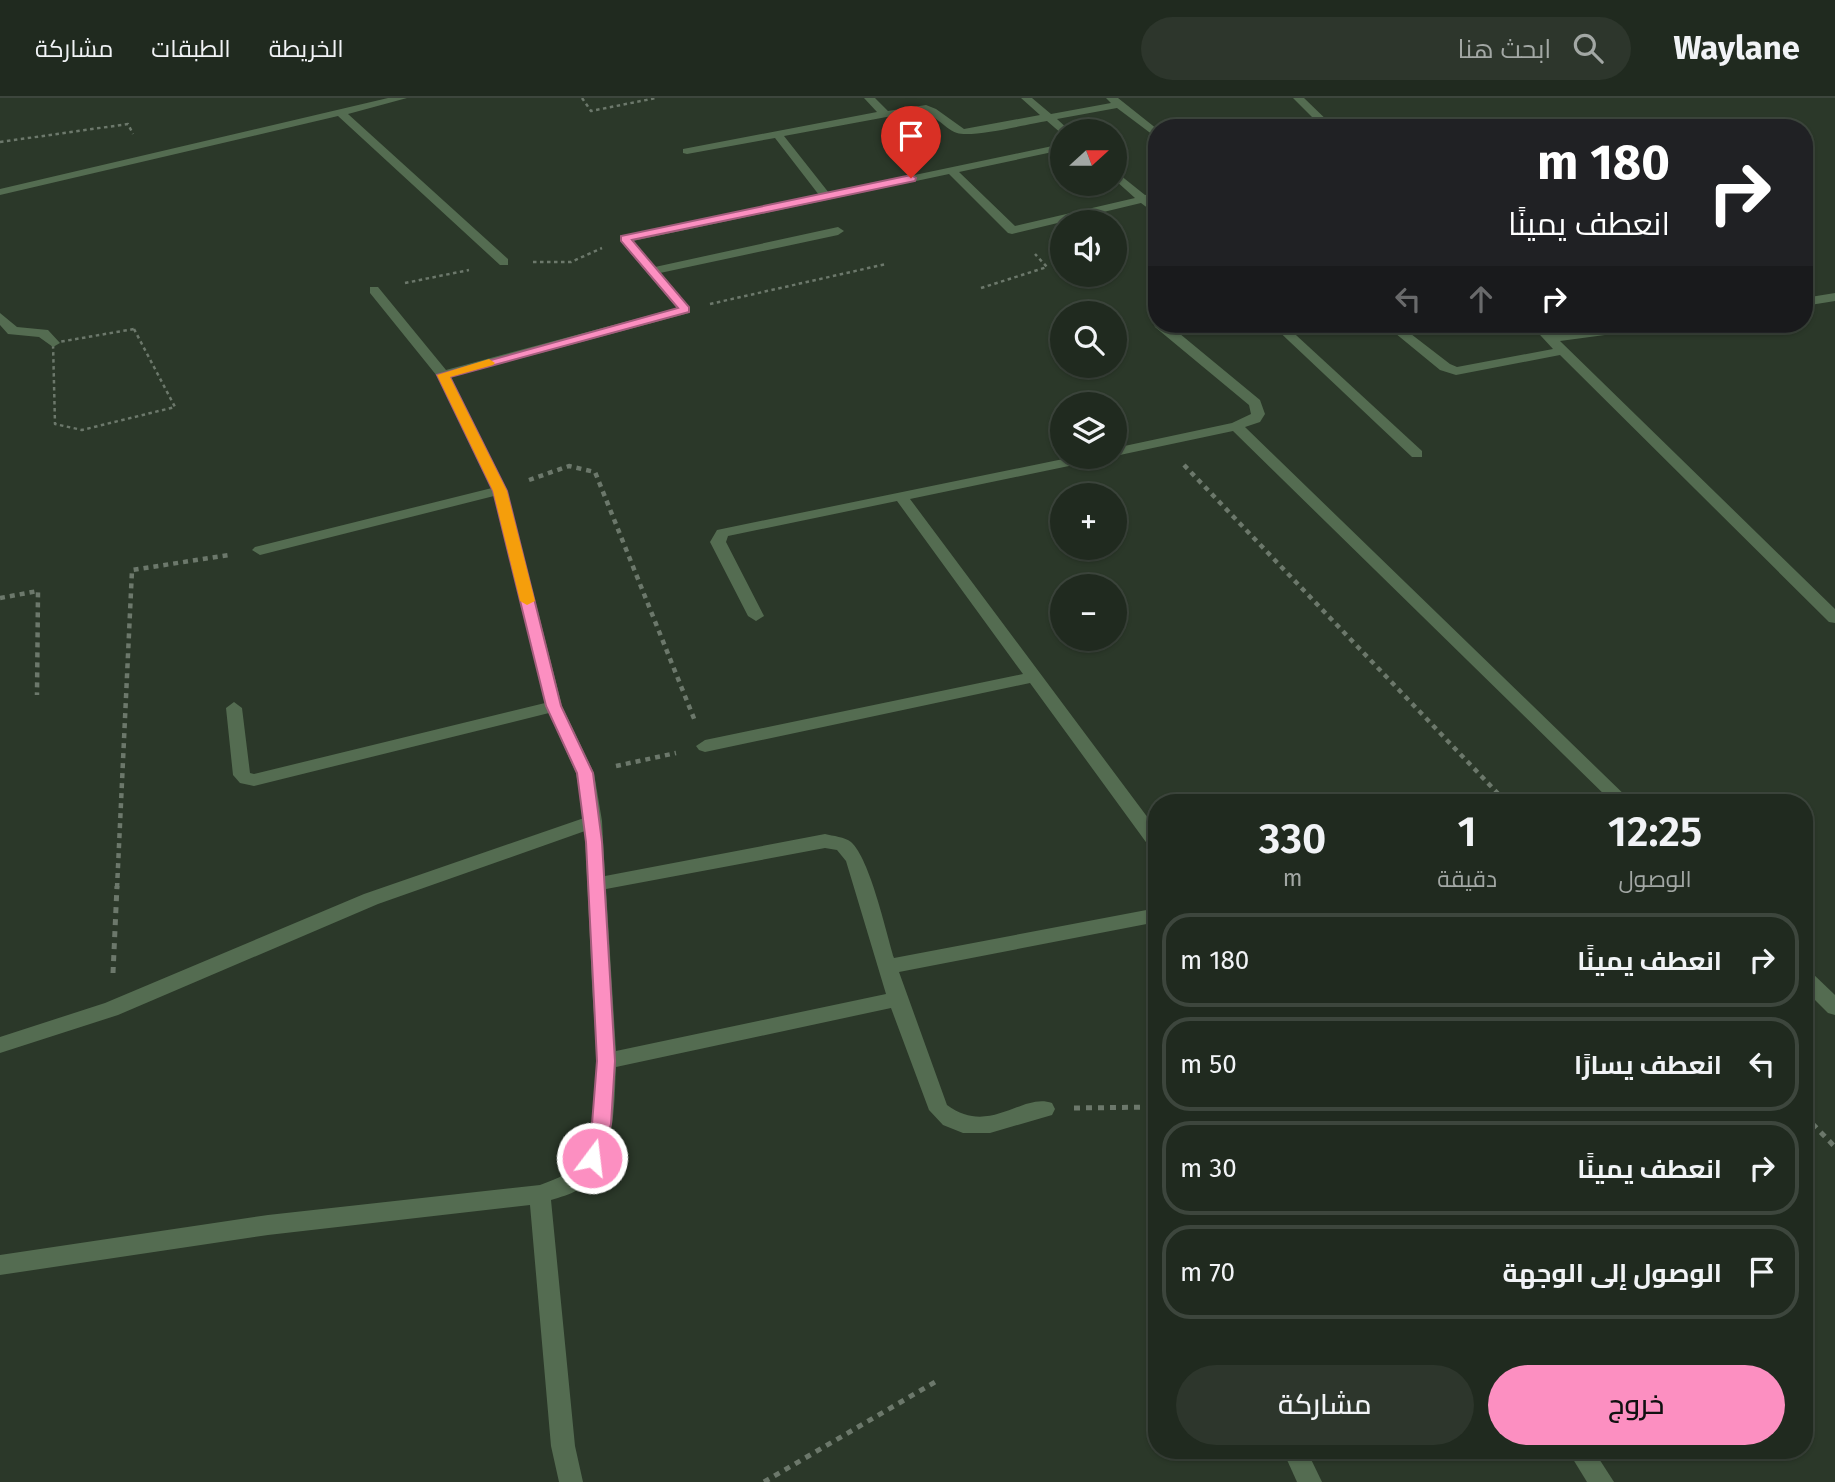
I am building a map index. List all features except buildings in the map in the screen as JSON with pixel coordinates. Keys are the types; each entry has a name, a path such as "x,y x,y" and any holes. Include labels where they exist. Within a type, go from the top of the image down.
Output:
{"street":[{"path":"0,192 402,98"},
{"path":"869,98 885,114"},
{"path":"1026,98 1051,119"},
{"path":"1298,98 1320,119"},
{"path":"687,151 924,107 934,111 956,130 964,132 1115,102 1148,128"},
{"path":"340,112 504,262"},
{"path":"777,134 826,196"},
{"path":"443,375 685,310 625,239 1050,149"},
{"path":"951,170 1012,230 1148,199"},
{"path":"1127,185 1148,204"},
{"path":"652,271 838,231"},
{"path":"0,1265 268,1224 541,1194 573,1182 592,1158 601,1124 606,1061 593,821 585,773 554,706 500,491 443,375 374,290"},
{"path":"1813,301 1835,297"},
{"path":"0,317 13,331 43,333 53,343"},
{"path":"1127,450 1236,426 1255,419 1258,409 1255,403 1172,333"},
{"path":"1287,333 1417,454"},
{"path":"1402,333 1445,367 1455,371 1561,351"},
{"path":"1546,333 1835,618"},
{"path":"1551,338 1589,333"},
{"path":"1236,426 1294,486 1615,794"},
{"path":"756,616 718,542 722,533 1050,466"},
{"path":"260,550 500,491"},
{"path":"902,498 1148,832"},
{"path":"705,746 1035,677"},
{"path":"234,708 242,775 246,779 254,780 554,706"},
{"path":"0,1045 111,1009 371,899 593,821"},
{"path":"597,884 834,841 843,845 854,859 897,999 939,1110 949,1121 978,1128 1045,1109"},
{"path":"888,967 1148,917"},
{"path":"1813,986 1835,1007"},
{"path":"606,1061 897,999"},
{"path":"541,1194 563,1446 571,1482"},
{"path":"1299,1459 1310,1482"},
{"path":"1585,1459 1601,1482"}],"path":[{"path":"582,98 591,111 656,98"},
{"path":"0,142 128,124 144,157"},
{"path":"981,288 1047,267 1012,230"},
{"path":"374,290 504,262 570,262 625,239"},
{"path":"685,310 886,264"},
{"path":"134,329 175,407 82,430 55,424 53,343 134,329"},
{"path":"1163,442 1498,794"},
{"path":"500,491 569,466 596,472 705,746 585,773"},
{"path":"111,1009 132,570 260,550"},
{"path":"0,598 38,591 37,695"},
{"path":"1045,1109 1148,1107"},
{"path":"1813,1124 1835,1147"},
{"path":"764,1482 934,1382"}],"slow traffic":[{"path":"489,363 443,375 500,491 527,601"}],"route":[{"path":"592,1158 601,1124 606,1061 593,821 585,773 554,706 500,491 443,375 685,310 625,239 911,178"}]}
